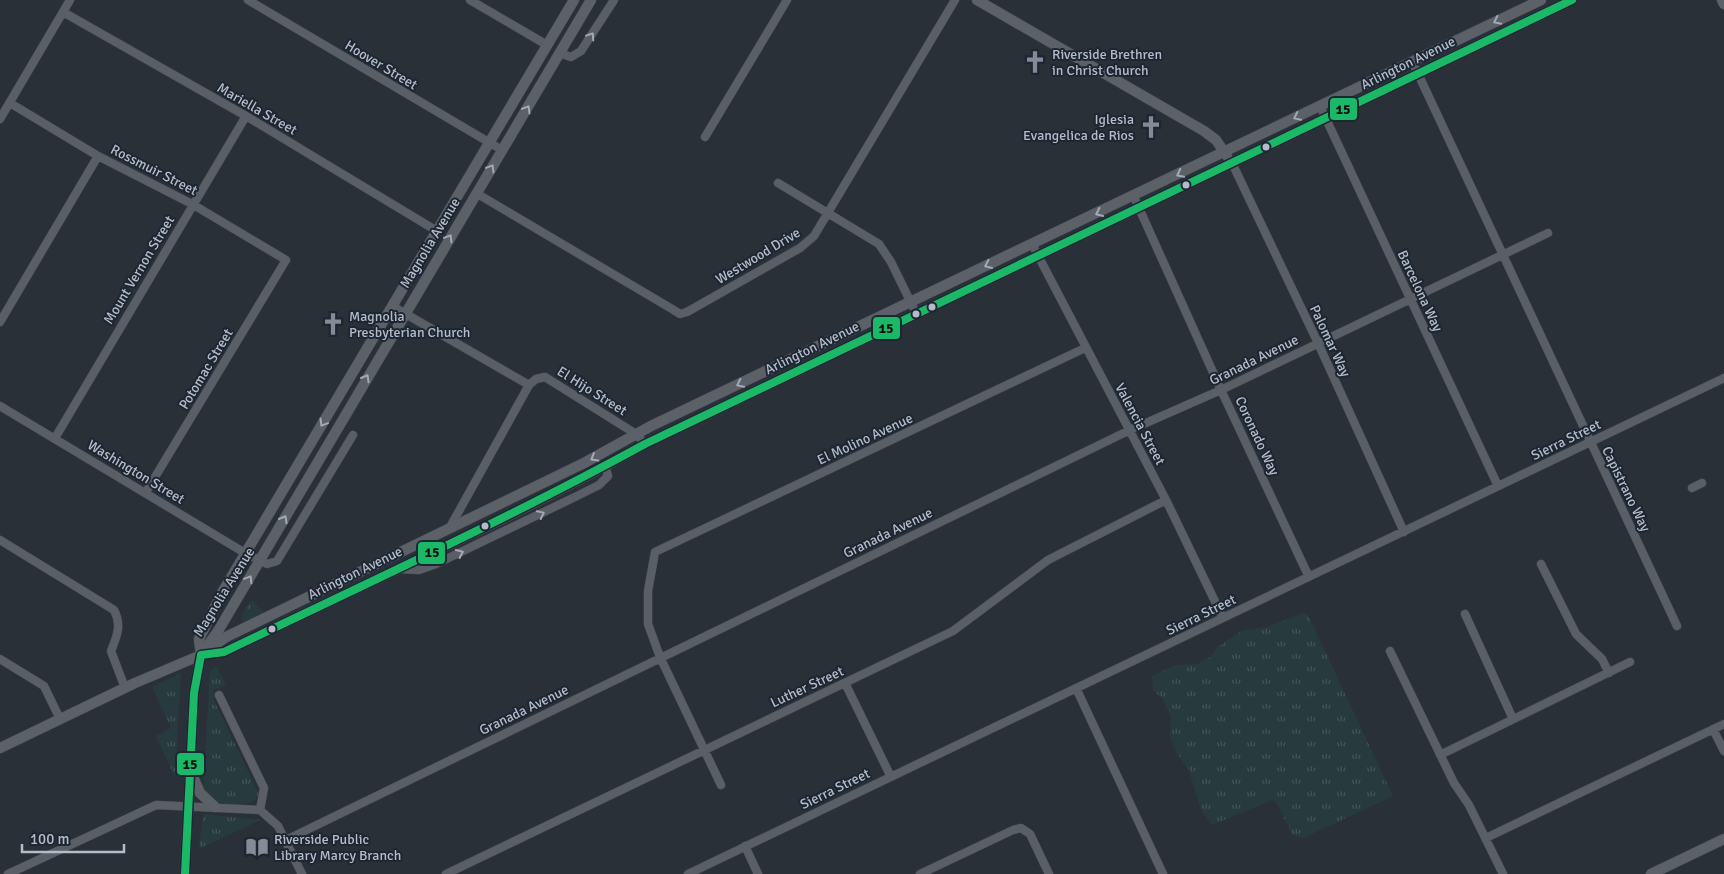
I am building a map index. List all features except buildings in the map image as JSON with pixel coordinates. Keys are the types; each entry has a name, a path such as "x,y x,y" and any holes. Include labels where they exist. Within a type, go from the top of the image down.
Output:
{"main road":[{"name":"Magnolia Avenue","path":"185,874 194,692 201,655 199,639 245,553 574,0"},
{"name":"Magnolia Avenue","path":"201,655 260,561 405,312 591,0"},
{"path":"977,0 1204,131 1216,140 1232,163"},
{"name":"Arlington Avenue","path":"0,748 125,688 201,655 244,628 584,463 636,434 1134,197 1541,0"},
{"name":"Arlington Avenue","path":"201,655 224,652 485,526 645,444 1572,0"},
{"path":"1722,0 1724,4"},
{"path":"230,611 235,624 244,628"},
{"path":"190,768 200,793 215,807"},
{"path":"1652,874 1724,840"}],"street":[{"path":"0,119 70,0"},
{"name":"Hoover Street","path":"248,0 502,150"},
{"path":"470,0 547,45"},
{"path":"559,53 570,57 581,51 614,0"},
{"path":"706,137 787,0"},
{"name":"Westwood Drive","path":"476,193 680,314 800,248 814,236 829,214 955,0"},
{"name":"Mariella Street","path":"63,12 246,116 437,230"},
{"name":"Capistrano Way","path":"1412,62 1677,626"},
{"name":"Rossmuir Street","path":"10,103 98,156 192,204 286,260"},
{"name":"Barcelona Way","path":"1320,106 1498,486"},
{"name":"Mount Vernon Street","path":"55,438 192,204 246,116"},
{"path":"0,322 98,156"},
{"name":"Palomar Way","path":"1232,163 1318,343 1404,532"},
{"path":"778,183 879,244 916,313"},
{"name":"Coronado Way","path":"1134,197 1221,390 1309,577"},
{"path":"1503,254 1548,233"},
{"name":"Valencia Street","path":"1032,244 1166,500 1223,618"},
{"name":"Granada Avenue","path":"286,840 1130,430 1221,390 1503,254"},
{"name":"Potomac Street","path":"146,492 286,260"},
{"path":"392,306 529,385 448,530"},
{"name":"El Molino Avenue","path":"660,658 648,624 648,591 656,552 1085,348"},
{"name":"El Hijo Street","path":"529,385 536,379 545,378 636,434 645,444"},
{"name":"Sierra Street","path":"688,874 1724,378"},
{"name":"Washington Street","path":"0,406 260,561"},
{"path":"260,561 267,564 277,561 353,435"},
{"path":"397,569 419,570 491,538 599,485 608,476 605,466"},
{"path":"1692,488 1702,483"},
{"name":"Luther Street","path":"446,874 953,632 1048,560 1166,500"},
{"path":"485,526 491,538"},
{"path":"0,540 114,610 119,619 119,627 111,651 125,688"},
{"path":"1541,564 1576,634 1602,659 1609,673"},
{"path":"1464,614 1513,719"},
{"path":"1390,651 1454,783 1469,805 1503,874"},
{"path":"660,658 721,785"},
{"path":"0,659 44,686 60,719"},
{"path":"1440,755 1630,662"},
{"path":"845,683 891,777"},
{"path":"1076,688 1163,874"},
{"path":"219,695 264,788 260,810"},
{"path":"1486,838 1724,724"},
{"path":"1713,729 1724,751"},
{"path":"8,874 156,805 260,810 278,826 302,874"},
{"path":"920,874 1013,830 1025,829 1033,840 1049,874"},
{"path":"745,846 758,874"}],"green space":[{"path":"250,601 253,601 265,613 246,622 242,621 241,617"},
{"path":"1304,613 1309,617 1393,796 1303,838 1292,835 1277,803 1272,800 1212,825 1201,810 1189,770 1176,752 1170,736 1171,718 1163,699 1153,690 1152,676 1175,665 1197,664 1209,658 1218,647 1243,630 1267,627"},
{"path":"216,666 226,685 214,690 214,701 259,794 247,803 235,805 218,802 203,790 210,672"},
{"path":"181,673 175,777 156,736 171,728 152,687"},
{"path":"203,814 260,820 199,849"}],"transit line":[{"name":"15","path":"201,655 224,652 489,525 645,444 1572,0"},
{"name":"15","path":"185,874 194,693 201,655"}],"place":[{"name":"Riverside Brethren in Christ Church","path":"1035,62"},
{"name":"Iglesia Evangelica de Rios","path":"1151,127"},
{"name":"Magnolia Presbyterian Church","path":"333,324"},
{"name":"Riverside Public Library Marcy Branch","path":"257,847"}]}
